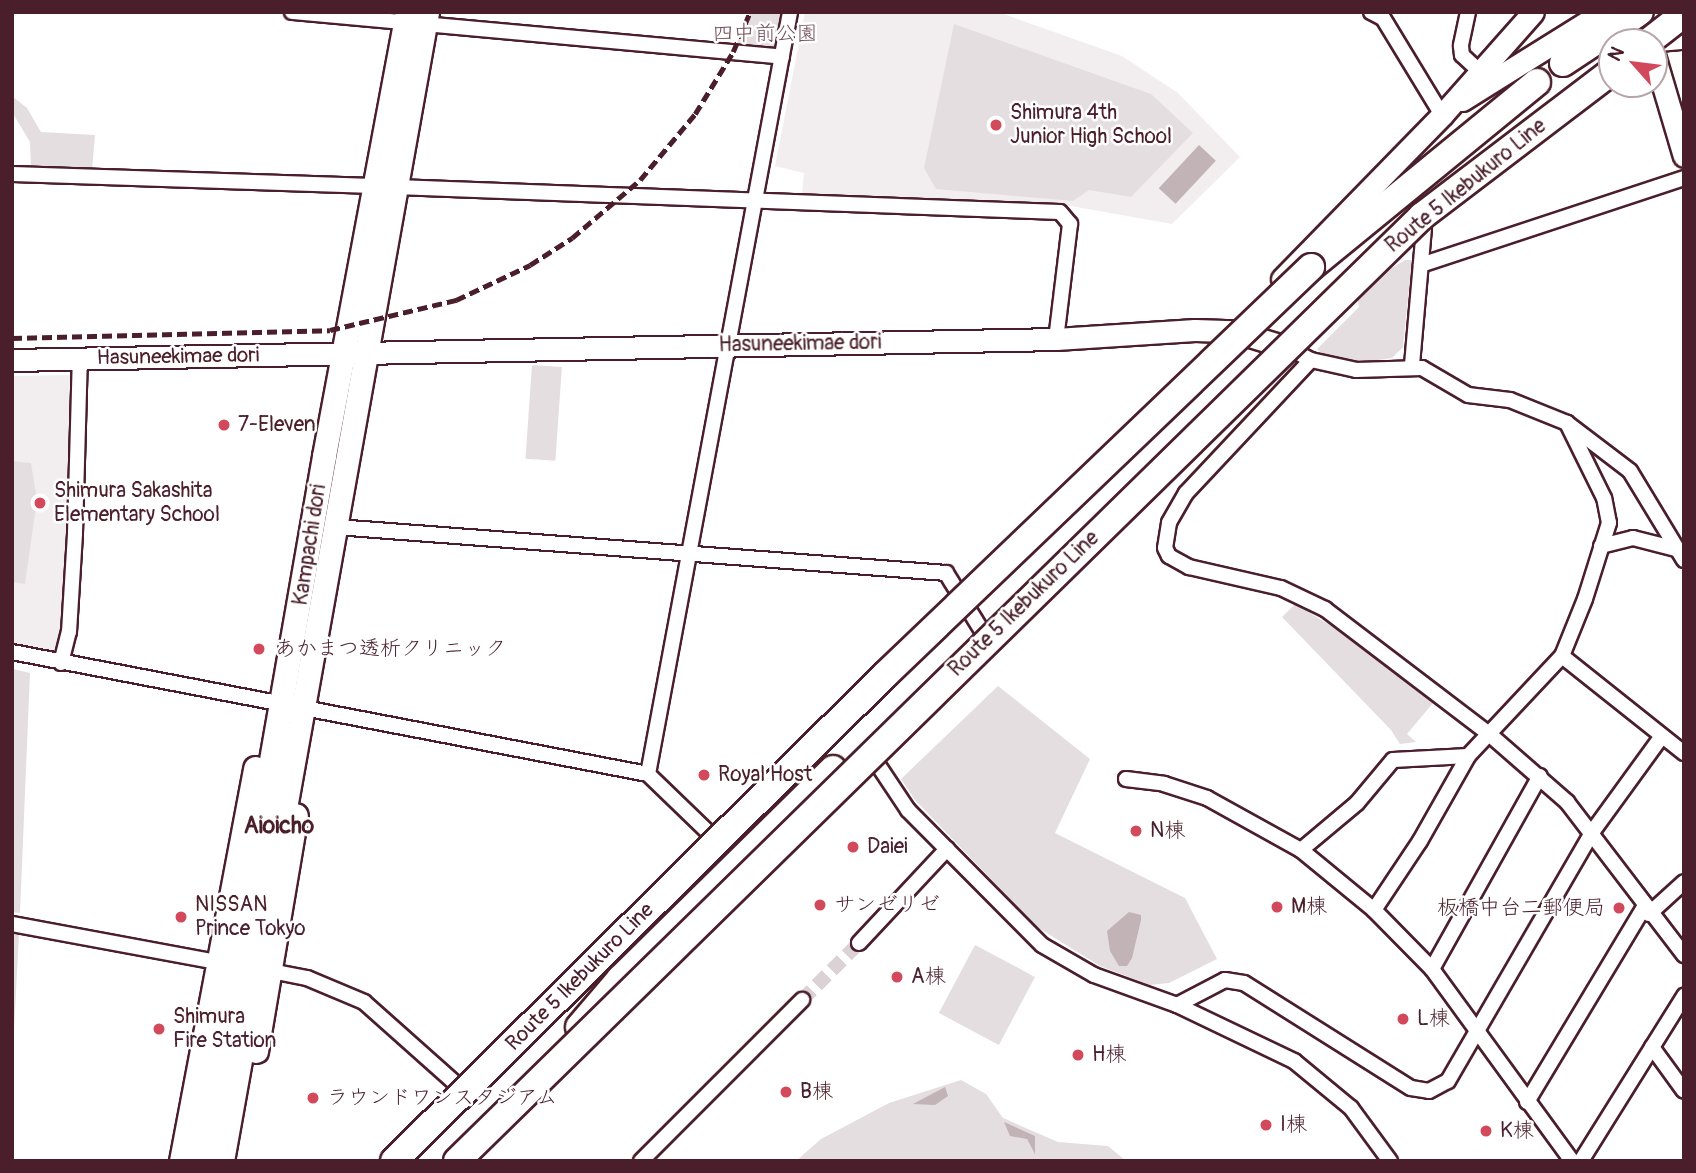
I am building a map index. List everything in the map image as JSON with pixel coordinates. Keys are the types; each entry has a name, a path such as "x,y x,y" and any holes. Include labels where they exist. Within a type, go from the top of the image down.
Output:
{"highway":[{"path":"1563,63 1640,12"},
{"path":"1668,30 1684,13"},
{"name":"Route 5 Ikebukuro Line","path":"394,1161 885,675 1293,282 1537,82"},
{"name":"Route 5 Ikebukuro Line","path":"456,1161 1422,216 1598,82"},
{"path":"508,1033 591,985 701,892 1292,324 1393,244"},
{"path":"537,1079 621,979 701,892 1200,386 1293,282"}],"main road":[{"name":"Kampachi dori","path":"222,1161 274,859 343,353 385,187 416,18"},
{"name":"Kampachi dori","path":"201,1161 260,821 295,711 336,527 368,354 385,187"},
{"path":"181,1161 256,766 269,723 295,711 299,795 271,971 236,1161"}],"street":[{"path":"292,12 416,18 782,57"},
{"path":"648,774 790,12"},
{"path":"1371,12 1383,18 1445,111"},
{"path":"1468,12 1461,46 1462,55 1478,70"},
{"path":"379,1161 960,589 1233,331 1445,111 1478,70 1532,12"},
{"path":"1445,111 1602,12"},
{"path":"1668,35 1684,24"},
{"path":"456,1161 537,1079 989,642 1119,509 1289,348 1424,229 1598,92"},
{"path":"1668,98 1684,156"},
{"path":"12,174 1065,215 1070,224 1056,339"},
{"path":"1420,265 1684,178"},
{"path":"1412,365 1424,229"},
{"name":"Hasuneekimae dori","path":"12,360 1056,339 1233,331 1289,348"},
{"path":"1289,348 1311,360 1356,370 1412,365 1468,395 1510,400 1567,423 1630,471 1680,555"},
{"path":"61,663 69,632 75,545 80,359"},
{"path":"1311,360 1186,493 1169,523 1165,548 1169,556 1189,567 1281,588 1325,609 1488,733 1540,776 1593,831 1647,910 1684,955"},
{"path":"1374,909 1420,841 1468,756 1562,656 1609,523 1604,498 1567,423"},
{"path":"336,527 946,573 960,589 989,642"},
{"path":"1601,545 1633,538 1680,555"},
{"path":"12,652 295,711 648,774 709,834"},
{"path":"1562,656 1684,752"},
{"path":"1177,1006 1225,980 1244,982 1390,1077 1429,1091 1448,1081 1593,831 1662,736"},
{"path":"872,756 908,810 1042,945 1094,975 1177,1006 1254,1040 1315,1076 1368,1126 1390,1161"},
{"path":"1301,850 1357,803 1394,760 1468,756"},
{"path":"1432,969 1540,776"},
{"path":"1126,779 1164,784 1207,798 1301,850 1374,909 1432,969 1572,1161"},
{"path":"859,943 947,849"},
{"path":"1527,1102 1647,910 1684,882"},
{"path":"12,924 218,962"},
{"path":"271,971 307,978 364,1002 456,1084"},
{"path":"1581,1161 1684,996"},
{"path":"641,1161 802,1000"},
{"path":"1652,1047 1684,1091"}],"shaded area":[{"name":"Shimura 4th Junior High School","path":"805,12 998,12 1122,56 1178,93 1240,157 1172,224 1065,205 802,194 804,173 775,166"},
{"path":"1199,145 1216,161 1176,204 1159,188"},
{"name":"Shimura Sakashita Elementary School","path":"71,375 75,380 62,627 56,647 49,652 12,645 12,376"},
{"path":"1129,912 1141,915 1141,920 1132,958 1127,966 1119,966 1110,951 1107,931"},
{"path":"945,1087 948,1096 935,1105 913,1104"},
{"path":"1004,1122 1035,1136 1035,1154 1027,1139 1010,1136"}],"green space":[{"name":"四中前公園","path":"750,12 790,12 782,57 733,52"},
{"path":"954,24 1151,94 1193,133 1131,197 1089,190 1073,201 936,189 924,168"},
{"path":"12,96 27,108 41,132 95,135 92,170 31,168 30,142 12,112"},
{"path":"1405,260 1412,260 1403,347 1392,358 1357,363 1321,353 1317,349 1359,307 1357,294 1368,282"},
{"path":"532,365 562,367 555,461 525,459"},
{"path":"12,461 31,463 37,500 25,584 12,582"},
{"path":"1295,604 1338,630 1433,703 1407,734 1416,742 1400,744 1391,730 1282,617"},
{"path":"13,669 30,673 20,913 12,912"},
{"path":"998,686 1090,759 1055,833 1185,898 1217,959 1169,983 1150,985 1100,966 1037,927 915,800 901,779"},
{"path":"12,933 19,934 12,1069"},
{"path":"975,945 1035,977 999,1045 939,1013"},
{"path":"961,1080 986,1094 1003,1118 1058,1142 1108,1146 1126,1161 796,1161 821,1139 889,1103"}],"tunnel":[{"path":"802,1000 859,943"}],"railway":[{"path":"12,338 330,330 456,300 530,265 572,238 640,180 695,114 733,52 750,12"}],"place":[{"name":"Shimura 4th Junior High School","path":"996,125"},
{"name":"7-Eleven","path":"224,425"},
{"name":"Shimura Sakashita Elementary School","path":"40,503"},
{"name":"あかまつ透析クリニック","path":"259,649"},
{"name":"Royal Host","path":"704,775"},
{"name":"N棟","path":"1136,831"},
{"name":"Daiei","path":"853,847"},
{"name":"サンゼリゼ","path":"820,905"},
{"name":"M棟","path":"1277,907"},
{"name":"板橋中台二郵便局","path":"1619,908"},
{"name":"NISSAN Prince Tokyo","path":"181,917"},
{"name":"A棟","path":"897,977"},
{"name":"L棟","path":"1403,1019"},
{"name":"Shimura Fire Station","path":"159,1029"},
{"name":"H棟","path":"1078,1055"},
{"name":"B棟","path":"786,1092"},
{"name":"ラウンドワンスタジアム","path":"313,1098"},
{"name":"I棟","path":"1266,1125"},
{"name":"K棟","path":"1486,1131"}],"district":[{"name":"Aioicho","path":"279,826"}]}
